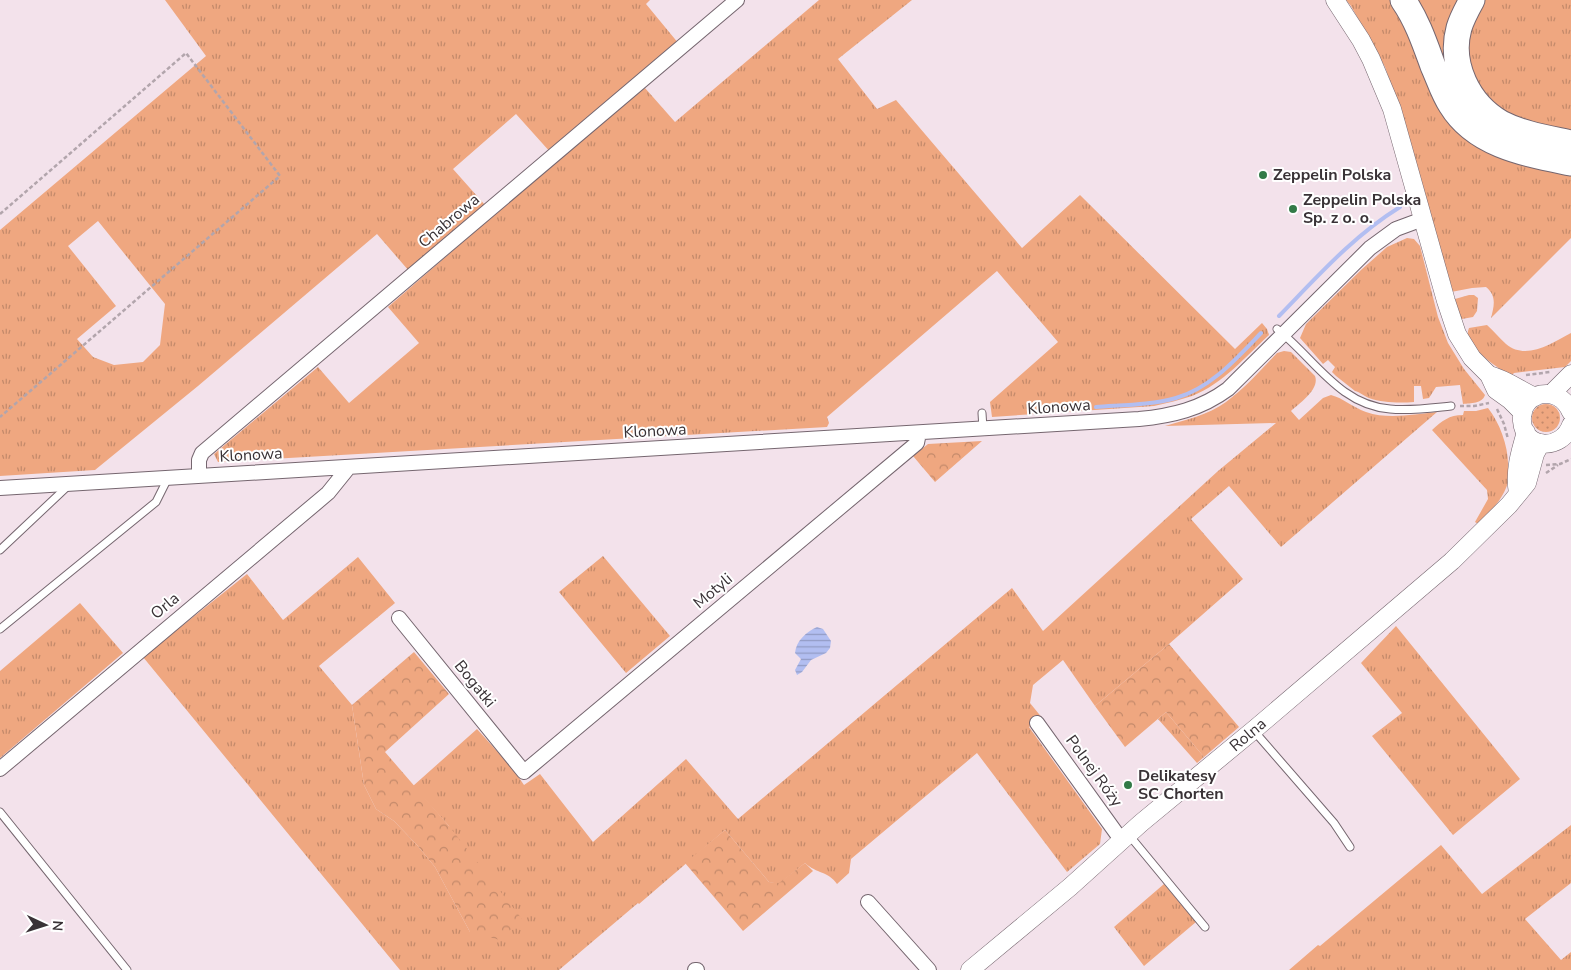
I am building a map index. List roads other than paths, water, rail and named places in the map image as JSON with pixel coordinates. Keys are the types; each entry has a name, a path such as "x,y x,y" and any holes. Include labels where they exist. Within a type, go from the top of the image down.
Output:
{"highway":[{"path":"1403,0 1419,28 1451,106 1474,130 1491,141 1524,153 1571,164"},
{"path":"1472,0 1458,30 1456,52 1462,79 1472,96 1487,112 1500,122 1524,132 1571,143"}],"street":[{"name":"Chabrowa","path":"199,476 199,460 202,454 737,0"},
{"path":"1335,0 1361,40 1380,78 1401,140 1452,323 1464,347 1489,375 1496,390 1523,413"},
{"name":"Klonowa","path":"0,488 1157,418 1183,412 1206,402 1228,389 1280,332 1380,239 1396,229 1423,219"},
{"path":"1489,375 1505,379 1519,389 1543,396 1560,397 1570,411 1566,443 1541,443 1535,441 1526,432 1523,425 1523,413 1527,404 1543,396 1563,373"},
{"path":"1518,493 1516,483 1519,456 1526,432"},
{"name":"Motyli","path":"524,772 917,443 918,433"},
{"name":"Rolna","path":"970,970 1452,561 1509,505 1528,483 1535,454 1541,443"},
{"name":"Orla","path":"0,769 328,493 349,467"},
{"name":"Bogatki","path":"399,618 524,772"},
{"name":"Polnej Róży","path":"1037,723 1125,837"},
{"path":"868,902 929,970"}],"lane":[{"path":"1280,332 1333,384 1361,402 1390,409 1451,406"},
{"path":"982,412 983,429"},
{"path":"0,629 156,502 168,478"},
{"path":"0,550 70,484"},
{"path":"1254,730 1334,823 1350,847"},
{"path":"0,812 127,970"},
{"path":"1125,837 1205,927"}],"water":[{"path":"817,627 823,629 831,641 830,648 826,653 811,660 802,672 797,675 795,670 801,659 795,653 797,645 805,634"}],"waterway":[{"path":"1279,316 1351,244 1400,207"},
{"path":"1096,407 1157,402 1189,393 1212,380 1223,371 1261,333"}],"place":[{"name":"Zeppelin Polska","path":"1263,175"},
{"name":"Zeppelin Polska Sp. z o. o.","path":"1293,209"},
{"name":"Delikatesy SC Chorten","path":"1128,785"}]}
